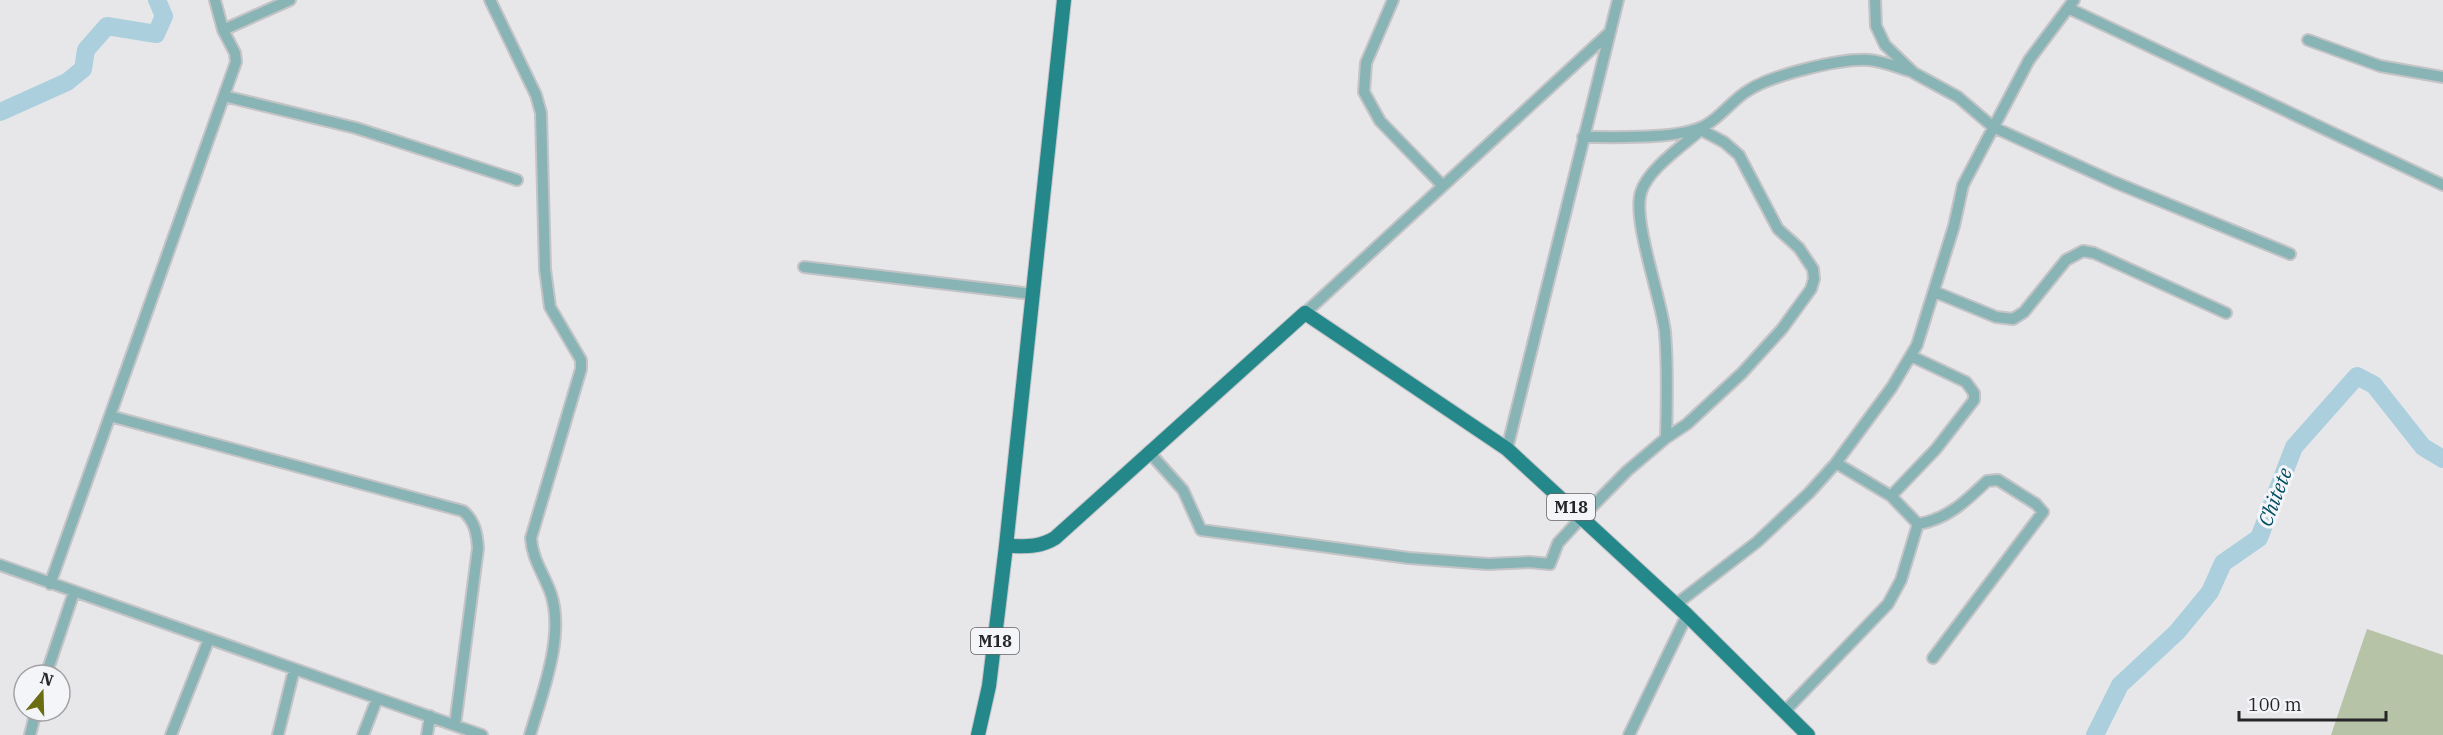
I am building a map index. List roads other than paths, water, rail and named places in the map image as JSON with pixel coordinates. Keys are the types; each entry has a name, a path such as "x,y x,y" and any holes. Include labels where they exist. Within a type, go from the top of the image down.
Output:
{"main road":[{"path":"1064,0 1006,546 1046,544 1305,313"},
{"name":"M18","path":"1305,313 1507,449 1687,615 1808,735"},
{"name":"M18","path":"978,735 989,686 1006,546"}],"street":[{"path":"50,584 236,62 235,53 223,30 215,0"},
{"path":"223,30 290,0"},
{"path":"490,0 536,95 542,113 545,269 550,307 581,360 577,387 531,538 532,553 551,594 556,620 547,678 530,735"},
{"path":"1393,0 1366,63 1364,92 1380,121 1442,185"},
{"path":"1507,449 1618,0"},
{"path":"1875,0 1876,26 1885,45 1914,73"},
{"path":"1675,605 1780,522 1836,463 1869,421 1911,356 1935,292 1963,185 2029,60 2071,4 2443,185"},
{"path":"1305,313 1610,32"},
{"path":"2308,40 2380,66 2443,77"},
{"path":"1666,438 1668,385 1665,330 1640,220 1641,192 1653,171 1749,89 1799,71 1838,61 1870,60 1914,73 1959,98 1994,127 2114,182 2290,254"},
{"path":"224,96 356,128 517,180"},
{"path":"1149,452 1183,490 1201,530 1215,534 1409,558 1488,564 1529,562 1550,564 1558,543 1627,471 1666,438 1687,424 1742,373 1782,329 1810,289 1814,279 1814,269 1799,248 1778,229 1739,155 1703,128 1642,137 1583,137"},
{"path":"1935,292 1996,317 2013,319 2024,312 2066,260 2083,251 2094,253 2226,313"},
{"path":"804,267 1032,294"},
{"path":"1891,496 1936,449 1974,400 1972,387 1965,382 1911,356"},
{"path":"110,416 463,511 468,515 474,525 478,548 455,725"},
{"path":"1836,463 1891,496 1918,524"},
{"path":"1918,524 1943,517 1987,481 1993,479 2036,504 2043,512 1933,658"},
{"path":"1784,712 1888,604 1901,580 1918,524"},
{"path":"0,565 482,735"},
{"path":"50,663 74,592"},
{"path":"1629,735 1687,615"},
{"path":"171,735 209,639"},
{"path":"278,735 294,670"},
{"path":"363,735 376,699"},
{"path":"427,735 430,716"}],"waterway":[{"path":"0,112 67,82 83,69 86,50 107,26 156,34 164,16 157,0"},
{"name":"Chitete","path":"2095,735 2120,685 2177,632 2210,592 2223,563 2259,538 2294,447 2357,376 2374,385 2423,447 2443,459"}]}
